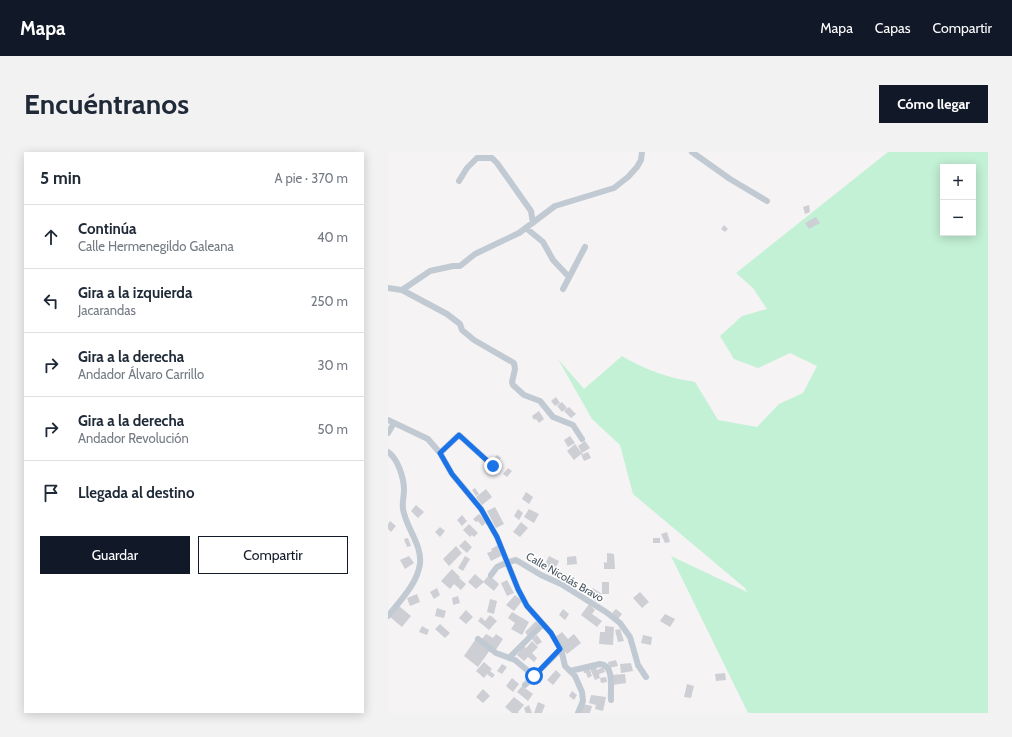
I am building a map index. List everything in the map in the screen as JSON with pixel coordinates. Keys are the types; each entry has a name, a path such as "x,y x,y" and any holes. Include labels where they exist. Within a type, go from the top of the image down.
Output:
{"street":[{"path":"402,290 430,271 452,266 460,266 475,254 526,228 555,206 614,188 628,177 637,167 641,160 642,152"},
{"path":"692,152 730,179 767,201"},
{"path":"459,181 467,168 477,158 492,155 531,212 533,223"},
{"path":"526,228 543,242 553,260 569,277"},
{"path":"563,289 585,247"},
{"path":"388,288 402,290 447,314 460,324 462,330 474,340 514,363 515,369 512,382 513,385 524,395 540,401 553,417 572,425 582,439"},
{"path":"388,420 428,439 440,453 452,474 481,509 497,537 518,589 527,606 551,633 560,649 565,666 575,676 582,692 583,701 579,712"},
{"path":"388,433 394,423"},
{"path":"440,453 459,435 493,466"},
{"path":"388,452 394,456 402,475 404,492 402,507 406,520 420,551 420,565 411,587 388,616"},
{"name":"Calle Nicolás Bravo","path":"508,562 516,560 541,575 561,584 606,612 620,623 630,638 638,665 646,677"},
{"path":"491,575 497,567 508,562"},
{"path":"509,658 543,624"},
{"path":"478,639 496,653 515,660 534,676"},
{"path":"525,685 560,649"},
{"path":"570,671 600,664 607,666 611,678 611,700"}],"green space":[{"path":"888,152 988,152 988,713 748,713 671,556 747,592 745,588 633,494 620,445 592,419 558,359 584,389 622,356 657,373 695,382 718,420 757,427 779,404 803,393 817,366 790,353 758,368 734,359 720,336 742,316 767,309 753,288 736,273"}],"building":[{"path":"809,205 810,212 805,214 803,207"},
{"path":"816,217 820,223 809,229 805,223"},
{"path":"724,225 728,229 725,232 721,229"},
{"path":"556,397 560,403 555,406 551,401"},
{"path":"562,402 567,408 562,412 557,406"},
{"path":"569,407 576,414 571,418 564,411"},
{"path":"539,411 544,419 539,423 536,419 534,420 532,416"},
{"path":"570,436 575,443 568,447 564,440"},
{"path":"585,441 590,448 582,453 578,446"},
{"path":"575,444 584,456 583,454 588,452 591,458 584,461 581,454 574,460 567,451"},
{"path":"497,455 501,458 497,463 493,459"},
{"path":"508,468 512,471 507,477 503,474"},
{"path":"475,488 479,494 476,496 472,490"},
{"path":"486,489 492,497 482,505 476,497"},
{"path":"526,492 533,497 529,504 522,499"},
{"path":"416,505 424,512 418,518 411,511"},
{"path":"495,507 504,524 496,528 487,511"},
{"path":"518,509 523,513 519,520 514,516"},
{"path":"529,509 539,514 534,523 524,517"},
{"path":"479,514 487,522 482,526 478,521 476,522 473,519"},
{"path":"462,515 467,521 462,526 457,520"},
{"path":"390,521 396,526 391,532 388,529 388,524"},
{"path":"521,522 528,528 520,537 513,532"},
{"path":"469,524 478,533 474,537 472,535 470,537 463,530"},
{"path":"440,527 445,531 440,537 435,532"},
{"path":"667,532 670,542 665,543 661,534"},
{"path":"408,538 411,546 407,547 404,539"},
{"path":"653,538 660,538 660,543 653,543"},
{"path":"465,540 472,547 467,553 459,546"},
{"path":"498,545 503,555 491,561 487,553 492,551 491,549"},
{"path":"456,546 462,553 449,566 443,559"},
{"path":"607,553 614,554 615,569 604,569 604,562 607,563"},
{"path":"409,556 414,563 405,569 400,560"},
{"path":"465,556 470,559 463,571 458,568"},
{"path":"549,556 559,561 553,574 543,569"},
{"path":"576,556 577,564 567,565 567,557"},
{"path":"452,569 466,584 461,590 454,584 450,589 441,581"},
{"path":"561,572 569,577 566,583 558,578"},
{"path":"475,574 484,582 476,589 468,582"},
{"path":"489,575 499,584 494,591 483,582"},
{"path":"507,580 514,593 507,596 501,583"},
{"path":"602,582 609,582 609,594 602,594"},
{"path":"437,588 440,595 434,599 430,592"},
{"path":"593,588 602,594 596,601 588,595"},
{"path":"640,592 649,602 642,608 633,598"},
{"path":"417,594 420,602 410,606 407,598"},
{"path":"515,595 522,601 514,611 506,605"},
{"path":"458,596 460,603 453,605 452,598"},
{"path":"490,599 497,601 494,614 487,612"},
{"path":"589,604 595,610 592,614 602,621 597,627 581,615"},
{"path":"399,606 411,616 402,627 390,617"},
{"path":"437,608 446,611 444,618 435,616"},
{"path":"563,609 569,614 565,620 559,615"},
{"path":"616,609 622,614 618,619 612,613"},
{"path":"466,610 473,617 466,624 459,618"},
{"path":"512,612 529,622 522,635 511,629 515,623 508,618"},
{"path":"665,614 675,619 670,627 660,621"},
{"path":"490,615 497,621 489,630 478,621 481,617 485,621"},
{"path":"536,621 540,624 528,636 525,632"},
{"path":"440,624 450,633 445,638 435,629"},
{"path":"422,626 429,630 427,635 419,632"},
{"path":"605,626 614,627 613,645 599,644 600,632 605,632"},
{"path":"620,629 624,641 618,642 615,630"},
{"path":"562,632 568,639 574,634 581,643 567,654 554,638"},
{"path":"486,634 493,638 496,634 503,639 495,651 481,640"},
{"path":"537,635 542,642 537,645 532,639"},
{"path":"643,635 652,637 651,645 641,643"},
{"path":"475,640 490,650 478,667 464,656"},
{"path":"532,641 538,647 532,653 537,658 534,662 528,657 524,661 517,655 524,646 526,648"},
{"path":"616,660 618,666 609,668 608,662"},
{"path":"484,662 492,669 490,671 495,675 492,678 487,674 484,678 476,671"},
{"path":"631,663 633,671 621,673 620,664"},
{"path":"502,664 507,667 502,674 497,671"},
{"path":"596,666 597,670 603,667 605,672 599,674 600,678 595,680 590,669"},
{"path":"589,668 592,676 588,678 583,670"},
{"path":"556,670 561,675 553,685 547,680"},
{"path":"725,673 726,680 716,681 715,674"},
{"path":"625,674 626,683 613,685 612,675"},
{"path":"606,677 607,682 601,683 600,678"},
{"path":"512,678 519,684 513,692 506,686"},
{"path":"687,684 694,686 691,698 684,697"},
{"path":"522,686 533,694 528,701 517,692"},
{"path":"483,689 490,696 483,703 476,697"},
{"path":"572,691 577,695 574,700 569,696"},
{"path":"591,695 606,697 603,711 595,709 596,705 589,703"},
{"path":"514,697 524,705 518,712 519,713 512,713 505,707"},
{"path":"538,702 545,705 542,713 534,713"},
{"path":"583,704 592,706 590,713 581,713"},
{"path":"529,705 532,713 526,713 524,708"}],"route":[{"path":"493,466 459,435 440,453 452,474 481,509 497,537 518,589 527,606 551,633 560,649 534,676"}]}
